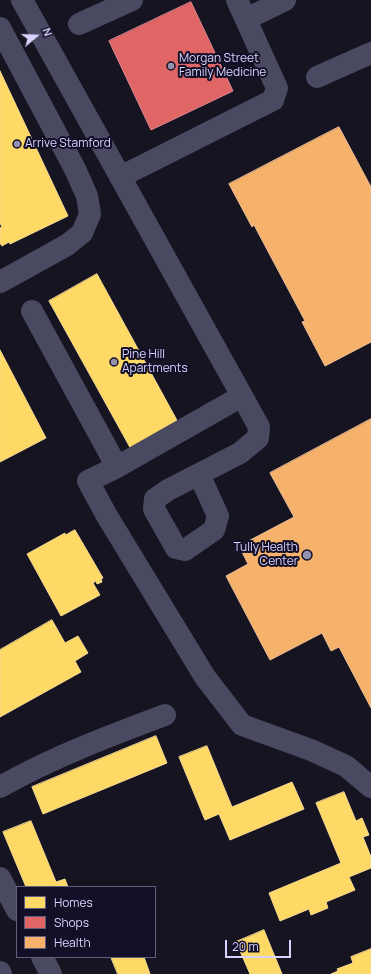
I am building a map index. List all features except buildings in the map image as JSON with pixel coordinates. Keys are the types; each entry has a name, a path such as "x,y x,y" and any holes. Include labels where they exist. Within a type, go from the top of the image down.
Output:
{"lane":[{"path":"22,0 260,427 258,438 240,453 199,474"},
{"path":"79,24 132,0"},
{"path":"120,177 274,100 277,88 237,0"},
{"path":"246,19 285,0"},
{"path":"0,28 75,168 87,196 90,214 82,233 67,245 0,282"},
{"path":"317,77 371,53"},
{"path":"32,311 117,467"},
{"path":"242,396 88,482 107,516 205,677 242,725 311,750 346,766 371,788"},
{"path":"0,787 76,750 165,715"},
{"path":"0,878 16,908"},
{"path":"43,958 51,974"}],"place":[{"name":"Morgan Street Family Medicine","path":"171,66"},
{"name":"Arrive Stamford","path":"17,144"},
{"name":"Pine Hill Apartments","path":"114,362"},
{"name":"Tully Health Center","path":"307,555"}]}
